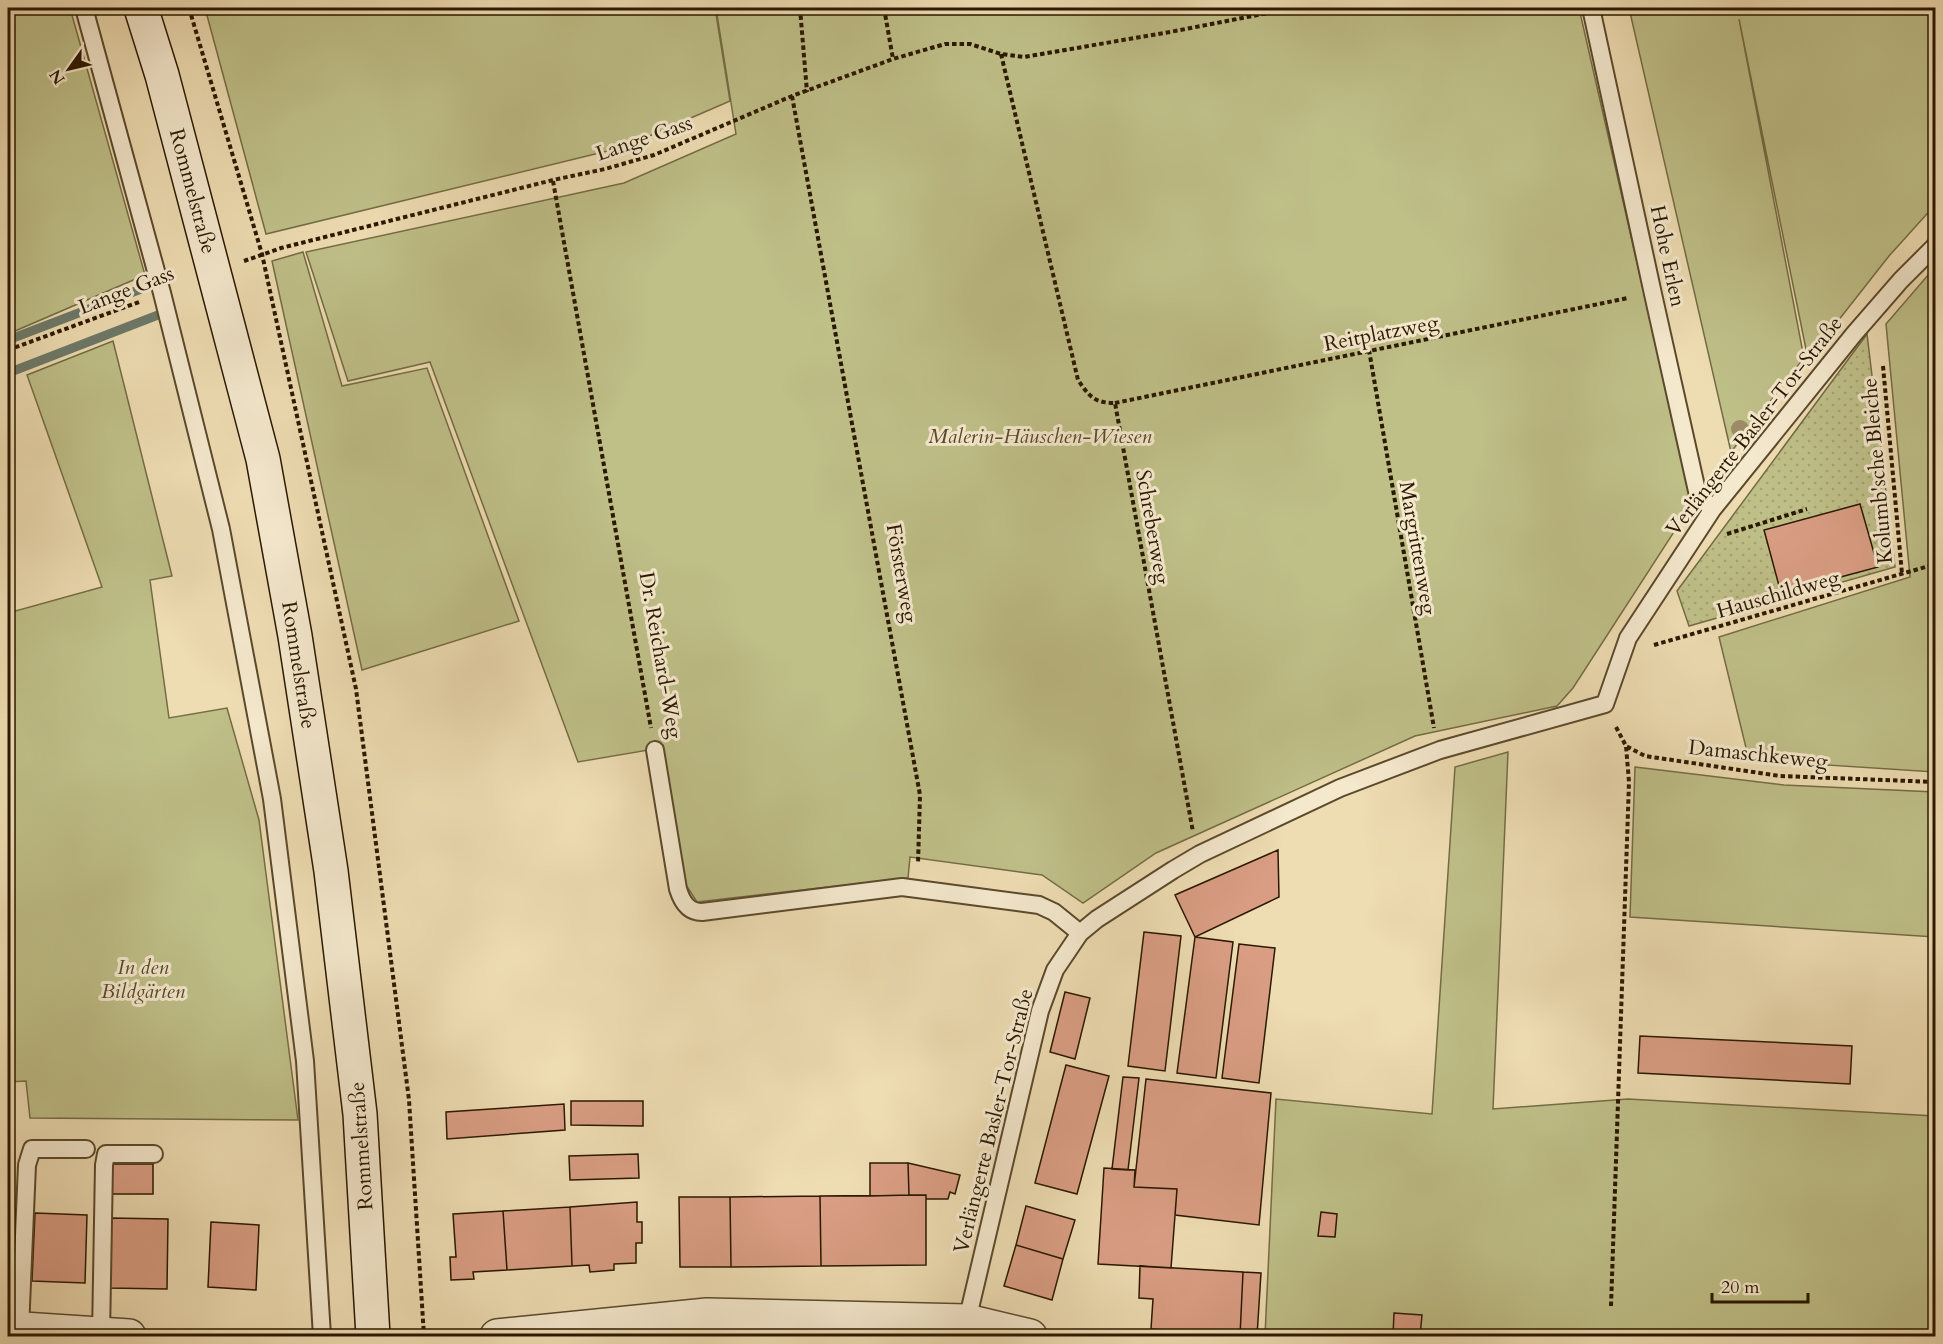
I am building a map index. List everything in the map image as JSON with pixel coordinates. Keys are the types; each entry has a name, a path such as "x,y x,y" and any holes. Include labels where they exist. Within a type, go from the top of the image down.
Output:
{"main road":[{"name":"Rommelstraße","path":"141,8 162,75 263,459 295,636 331,871 360,1114 373,1336"},
{"path":"496,1336 709,1326 967,1321 1030,1336"},
{"path":"14,1329 115,1336"}],"lane":[{"path":"84,8 162,293 221,529 272,800 305,1061 322,1336"},
{"name":"Hohe Erlen","path":"1591,8 1697,490 1712,510"},
{"name":"Verlängerte Basler-Tor-Straße","path":"967,1321 1040,1011 1056,970 1080,933 1125,900 1200,854 1340,788 1440,750 1605,704 1628,638 1712,510 1854,334 1935,245"},
{"name":"Dr. Reichard-Weg","path":"655,750 678,890 681,899 691,910 702,912 902,887 917,888"},
{"path":"917,888 1039,905 1054,912 1080,933"},
{"path":"14,1329 27,1165 32,1149 86,1149"},
{"path":"115,1336 104,1165 106,1154 154,1154"}],"path":[{"path":"800,8 807,92"},
{"path":"884,8 893,59"},
{"name":"Lange Gass","path":"215,272 281,248 553,180 606,169 654,155 792,96 893,59 945,44 970,44 1001,54 1024,57 1294,8"},
{"path":"1001,54 1078,380 1095,400 1115,403"},
{"name":"Försterweg","path":"792,96 920,795 917,888"},
{"name":"Dr. Reichard-Weg","path":"553,180 655,750"},
{"name":"Lange Gass","path":"8,350 162,293"},
{"name":"Reitplatzweg","path":"1115,403 1653,294"},
{"name":"Margrittenweg","path":"1369,350 1434,731 1440,750"},
{"name":"Kolumb'sche Bleiche","path":"1883,366 1902,574"},
{"name":"Schreberweg","path":"1115,403 1194,841 1200,854"},
{"path":"1693,537 1705,541 1806,509"},
{"name":"Hauschildweg","path":"1628,638 1651,646 1935,564"},
{"path":"1605,704 1626,746 1629,794 1611,1306"},
{"name":"Damaschkeweg","path":"1626,746 1645,756 1780,776 1935,782"}],"green space":[{"path":"8,8 70,8 145,275 8,334"},
{"path":"205,8 715,8 730,101 624,147 266,234"},
{"name":"Malerin-Häuschen-Wiesen","path":"716,8 1579,8 1692,504 1573,688 1557,706 1415,736 1156,853 1083,903 1042,875 910,857 908,878 697,902 684,882 660,748 578,762 430,362 348,381 306,252 624,183 736,134"},
{"path":"1629,8 1935,8 1935,205 1889,256 1808,359 1739,19 1804,358 1731,452"},
{"path":"303,252 342,386 427,368 519,621 362,670 272,261"},
{"path":"1935,267 1935,772 1749,760 1719,637 1910,577 1886,324"},
{"path":"1867,334 1895,567 1689,626 1677,591"},
{"name":"In den Bildgärten","path":"113,341 172,576 150,580 169,718 227,708 259,820 298,1120 30,1118 26,1081 8,1082 8,613 102,587 27,375"},
{"path":"1508,752 1493,1109 1628,1099 1935,1116 1935,1336 1265,1336 1276,1099 1432,1114 1455,767"},
{"path":"1635,767 1784,785 1935,792 1935,937 1630,917"}],"building":[{"path":"1860,504 1878,567 1781,593 1764,530"},
{"path":"1278,850 1279,897 1195,937 1175,895"},
{"path":"1144,932 1181,936 1165,1071 1128,1066"},
{"path":"1195,937 1233,942 1216,1078 1177,1073"},
{"path":"1239,944 1275,948 1259,1083 1222,1078"},
{"path":"1065,992 1090,998 1075,1059 1050,1052"},
{"path":"1640,1036 1852,1046 1850,1084 1638,1073"},
{"path":"1066,1065 1109,1076 1077,1194 1035,1183"},
{"path":"1123,1077 1139,1078 1128,1170 1112,1169"},
{"path":"1146,1079 1271,1093 1259,1225 1175,1215 1177,1189 1134,1187"},
{"path":"571,1101 643,1101 643,1126 571,1125"},
{"path":"564,1104 565,1130 447,1139 446,1112"},
{"path":"638,1154 639,1178 570,1180 569,1156"},
{"path":"870,1163 908,1163 909,1195 870,1196"},
{"path":"908,1163 960,1175 955,1194 950,1192 948,1199 926,1199 926,1195 909,1195"},
{"path":"109,1164 153,1164 153,1194 109,1194"},
{"path":"1104,1168 1135,1170 1134,1187 1177,1189 1171,1268 1098,1264"},
{"path":"926,1195 926,1265 821,1266 820,1196"},
{"path":"820,1196 821,1266 731,1267 730,1197"},
{"path":"679,1197 730,1197 731,1267 680,1267"},
{"path":"637,1202 637,1222 642,1222 642,1243 636,1243 636,1263 614,1264 614,1270 590,1272 589,1265 572,1266 570,1207"},
{"path":"1026,1206 1075,1220 1063,1259 1016,1245"},
{"path":"570,1207 572,1266 507,1270 503,1211"},
{"path":"503,1211 507,1270 473,1272 474,1279 451,1280 450,1257 456,1257 453,1214"},
{"path":"1321,1212 1337,1214 1335,1237 1318,1236"},
{"path":"35,1213 87,1215 85,1283 32,1281"},
{"path":"110,1218 168,1219 167,1289 109,1288"},
{"path":"211,1222 259,1225 256,1290 208,1287"},
{"path":"1016,1245 1063,1259 1052,1300 1004,1286"},
{"path":"1140,1266 1243,1272 1240,1336 1180,1336 1180,1331 1151,1329 1153,1299 1139,1298"},
{"path":"1243,1272 1261,1273 1257,1336 1240,1336"},
{"path":"1394,1313 1422,1315 1420,1336 1393,1336"}],"waterway":[{"path":"8,340 149,286"},
{"path":"8,373 158,315"}]}
